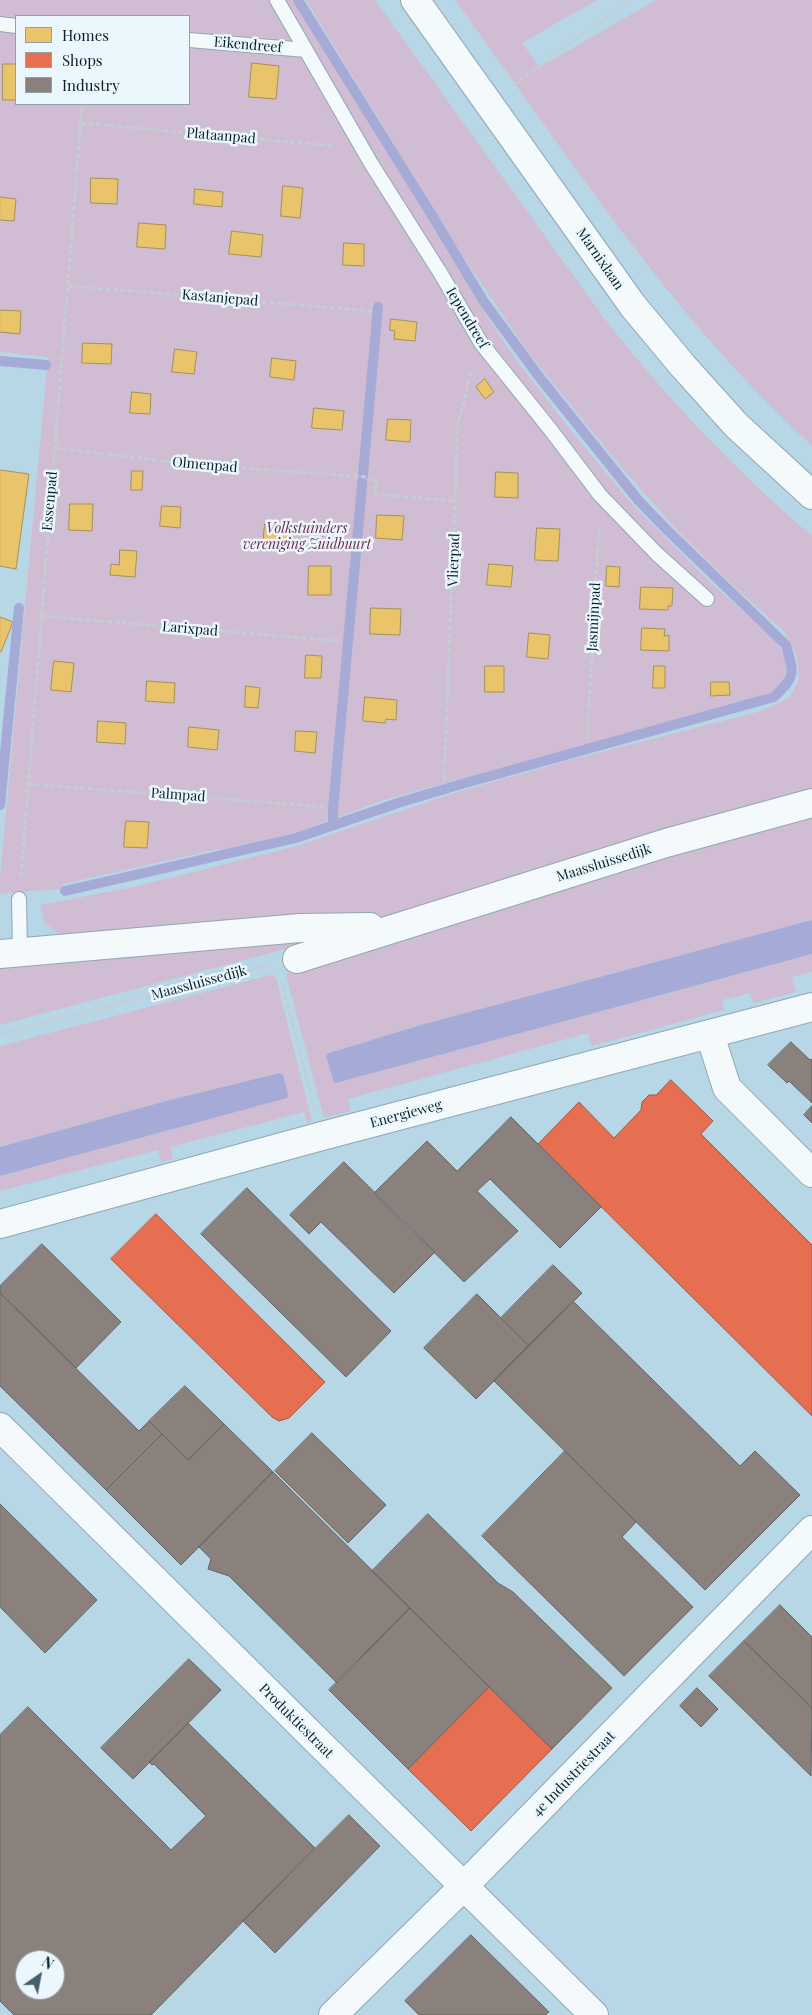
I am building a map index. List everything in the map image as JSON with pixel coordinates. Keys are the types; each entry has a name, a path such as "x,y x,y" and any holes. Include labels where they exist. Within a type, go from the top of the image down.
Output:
{"street":[{"name":"Marnixlaan","path":"415,0 633,306 736,425 812,495"},
{"name":"Maassluissedijk","path":"297,959 666,844 812,803"},
{"name":"Maassluissedijk","path":"10,952 300,928 398,927"},
{"name":"Energieweg","path":"0,1224 322,1136 812,1008"},
{"path":"710,1035 727,1088 812,1173"},
{"name":"Produktiestraat","path":"0,1427 594,2015"},
{"name":"4e Industriestraat","path":"333,2015 463,1887 812,1530"}],"lane":[{"name":"Iependreef","path":"277,0 362,149 441,274 481,343 600,494 657,554 706,599"},
{"path":"0,24 15,26"},
{"name":"Eikendreef","path":"190,40 306,50"},
{"path":"10,952 19,899"}],"path":[{"path":"488,102 630,0"},
{"name":"Essenpad","path":"19,899 82,105"},
{"name":"Plataanpad","path":"81,123 362,149"},
{"name":"Kastanjepad","path":"68,286 372,311"},
{"name":"Vlierpad","path":"444,780 458,422 472,363 481,343"},
{"name":"Olmenpad","path":"55,448 198,465 356,475 367,477 369,480 376,480 374,494 456,501"},
{"name":"Jasmijnpad","path":"587,739 600,494"},
{"name":"Larixpad","path":"40,616 340,641"},
{"name":"Palmpad","path":"28,784 328,807"},
{"name":"Maassluissedijk","path":"0,1034 297,959"},
{"path":"283,985 322,1136"}],"green space":[{"name":"Volkstuinders vereniging Zuidbuurt","path":"0,0 294,0 353,91 483,310 512,354 572,432 633,505 708,580 773,638 786,658 786,672 782,684 773,693 387,799 292,834 64,884 60,889 0,894 0,877 48,357 0,352"},
{"path":"306,0 375,0 604,318 628,348 677,405 728,459 812,536 812,789 742,807 386,916 60,935 44,922 40,905 133,887 297,846 454,793 570,760 758,712 789,698 799,679 797,656 785,632 740,592 680,533 621,467 530,355 458,249"},
{"path":"455,0 597,0 522,43 540,67 656,0 812,0 812,446 712,344 667,289 580,175"},
{"path":"812,817 812,920 421,1025 329,1053 336,1083 812,954 812,972 792,977 796,992 753,1003 750,993 722,1000 724,1010 592,1046 588,1033 348,1099 351,1111 324,1118 286,975 290,971 720,841"},
{"path":"307,934 308,943 0,1025 0,965"},
{"path":"275,975 276,978 312,1121 308,1123 304,1112 170,1147 173,1159 161,1162 158,1150 0,1191 0,1176 286,1098 166,1101 0,1147 0,1046"}],"water":[{"path":"812,920 812,954 334,1082 326,1056 329,1053 421,1025"},
{"path":"280,1073 283,1075 287,1098 0,1176 0,1147 166,1101"}],"building: Homes":[{"path":"252,63 279,66 276,99 249,97"},
{"path":"3,64 15,64 15,100 3,100"},
{"path":"91,178 118,179 117,204 91,203"},
{"path":"283,186 303,188 300,218 281,216"},
{"path":"195,189 223,192 222,207 194,204"},
{"path":"0,197 16,199 14,221 0,220"},
{"path":"139,223 166,225 165,249 137,247"},
{"path":"232,231 263,235 261,257 229,254"},
{"path":"344,243 364,244 364,266 343,265"},
{"path":"0,310 21,311 20,334 0,332"},
{"path":"391,319 417,322 415,341 394,339 395,331 390,330"},
{"path":"83,343 112,344 111,364 82,363"},
{"path":"175,349 197,352 194,374 172,372"},
{"path":"272,358 296,361 294,380 270,377"},
{"path":"485,379 494,392 485,399 476,387"},
{"path":"132,392 151,394 150,414 130,413"},
{"path":"314,408 344,411 342,430 312,428"},
{"path":"388,419 411,420 410,442 386,440"},
{"path":"0,470 29,474 16,569 0,566"},
{"path":"132,471 143,471 142,490 131,490"},
{"path":"496,472 518,473 518,498 495,497"},
{"path":"70,504 93,504 92,531 69,530"},
{"path":"162,506 181,507 180,528 160,526"},
{"path":"377,515 404,516 402,540 376,538"},
{"path":"265,524 294,527 292,547 263,544"},
{"path":"537,528 560,529 558,561 535,560"},
{"path":"120,550 137,551 135,577 110,575 111,564 119,565"},
{"path":"489,564 513,566 511,587 487,585"},
{"path":"309,566 331,566 331,595 308,595"},
{"path":"607,566 620,567 619,587 606,586"},
{"path":"641,587 673,588 672,606 668,606 668,610 640,609"},
{"path":"371,608 401,609 400,635 370,634"},
{"path":"0,617 13,622 1,652 0,652"},
{"path":"642,628 665,629 664,636 669,635 669,651 641,650"},
{"path":"529,633 550,635 548,659 527,657"},
{"path":"306,655 322,656 321,678 305,678"},
{"path":"54,661 74,663 71,692 51,690"},
{"path":"485,666 504,666 504,692 485,692"},
{"path":"654,666 665,666 665,688 653,688"},
{"path":"147,681 175,683 174,703 146,701"},
{"path":"711,682 729,682 730,695 711,696"},
{"path":"246,686 260,688 258,708 245,707"},
{"path":"365,697 397,700 396,720 386,719 385,723 363,721"},
{"path":"98,721 126,723 125,744 97,742"},
{"path":"189,727 219,730 217,750 188,747"},
{"path":"296,731 317,732 315,753 295,751"},
{"path":"126,821 149,822 147,848 124,847"}],"building: Shops":[{"path":"671,1080 713,1121 701,1134 812,1245 812,1416 538,1144 579,1102 614,1138 641,1110 642,1102 649,1095 656,1095"},
{"path":"156,1214 325,1382 289,1418 279,1421 272,1417 111,1259"},
{"path":"489,1687 552,1749 471,1831 408,1769"}],"building: Industry":[{"path":"791,1042 810,1060 812,1059 812,1103 789,1081 787,1083 768,1065"},
{"path":"812,1106 812,1123 804,1115"},
{"path":"511,1117 601,1207 560,1248 490,1179 477,1191 518,1231 464,1282 374,1193 427,1141 457,1171"},
{"path":"344,1162 435,1252 394,1293 321,1222 309,1234 290,1215"},
{"path":"247,1188 391,1331 346,1377 201,1234"},
{"path":"42,1244 121,1322 76,1368 0,1293 0,1286"},
{"path":"553,1265 582,1293 529,1346 501,1318"},
{"path":"0,1293 139,1431 149,1421 162,1434 106,1490 0,1386"},
{"path":"477,1294 529,1346 476,1399 424,1348"},
{"path":"573,1301 740,1466 755,1451 800,1495 705,1590 494,1381"},
{"path":"185,1386 224,1424 188,1460 149,1421"},
{"path":"224,1424 273,1472 181,1565 106,1490 162,1434 188,1460"},
{"path":"312,1433 386,1505 348,1543 275,1471"},
{"path":"565,1451 636,1522 622,1537 693,1607 624,1676 482,1536"},
{"path":"273,1472 410,1608 337,1683 229,1576 208,1569 211,1559 199,1547"},
{"path":"0,1504 97,1600 45,1653 0,1607"},
{"path":"428,1514 498,1583 513,1592 612,1688 552,1749 372,1571"},
{"path":"780,1605 812,1637 812,1708 744,1641"},
{"path":"410,1608 489,1687 408,1769 329,1690"},
{"path":"744,1641 812,1708 811,1776 709,1676"},
{"path":"189,1659 221,1690 133,1779 101,1748"},
{"path":"697,1688 718,1709 701,1727 680,1706"},
{"path":"28,1707 171,1850 206,1816 154,1764 152,1765 149,1762 188,1723 315,1848 151,2015 14,2015 0,2001 0,1735"},
{"path":"349,1815 380,1846 275,1953 243,1921"},
{"path":"471,1935 549,2012 545,2015 419,2015 405,2001"}],"waterway":[{"path":"65,891 296,838 401,802 465,783 774,697 790,679 792,669 786,645 639,501 540,378 484,302 298,0"},
{"path":"333,825 378,307"},
{"path":"0,361 46,365"},
{"path":"0,805 19,608"}]}
